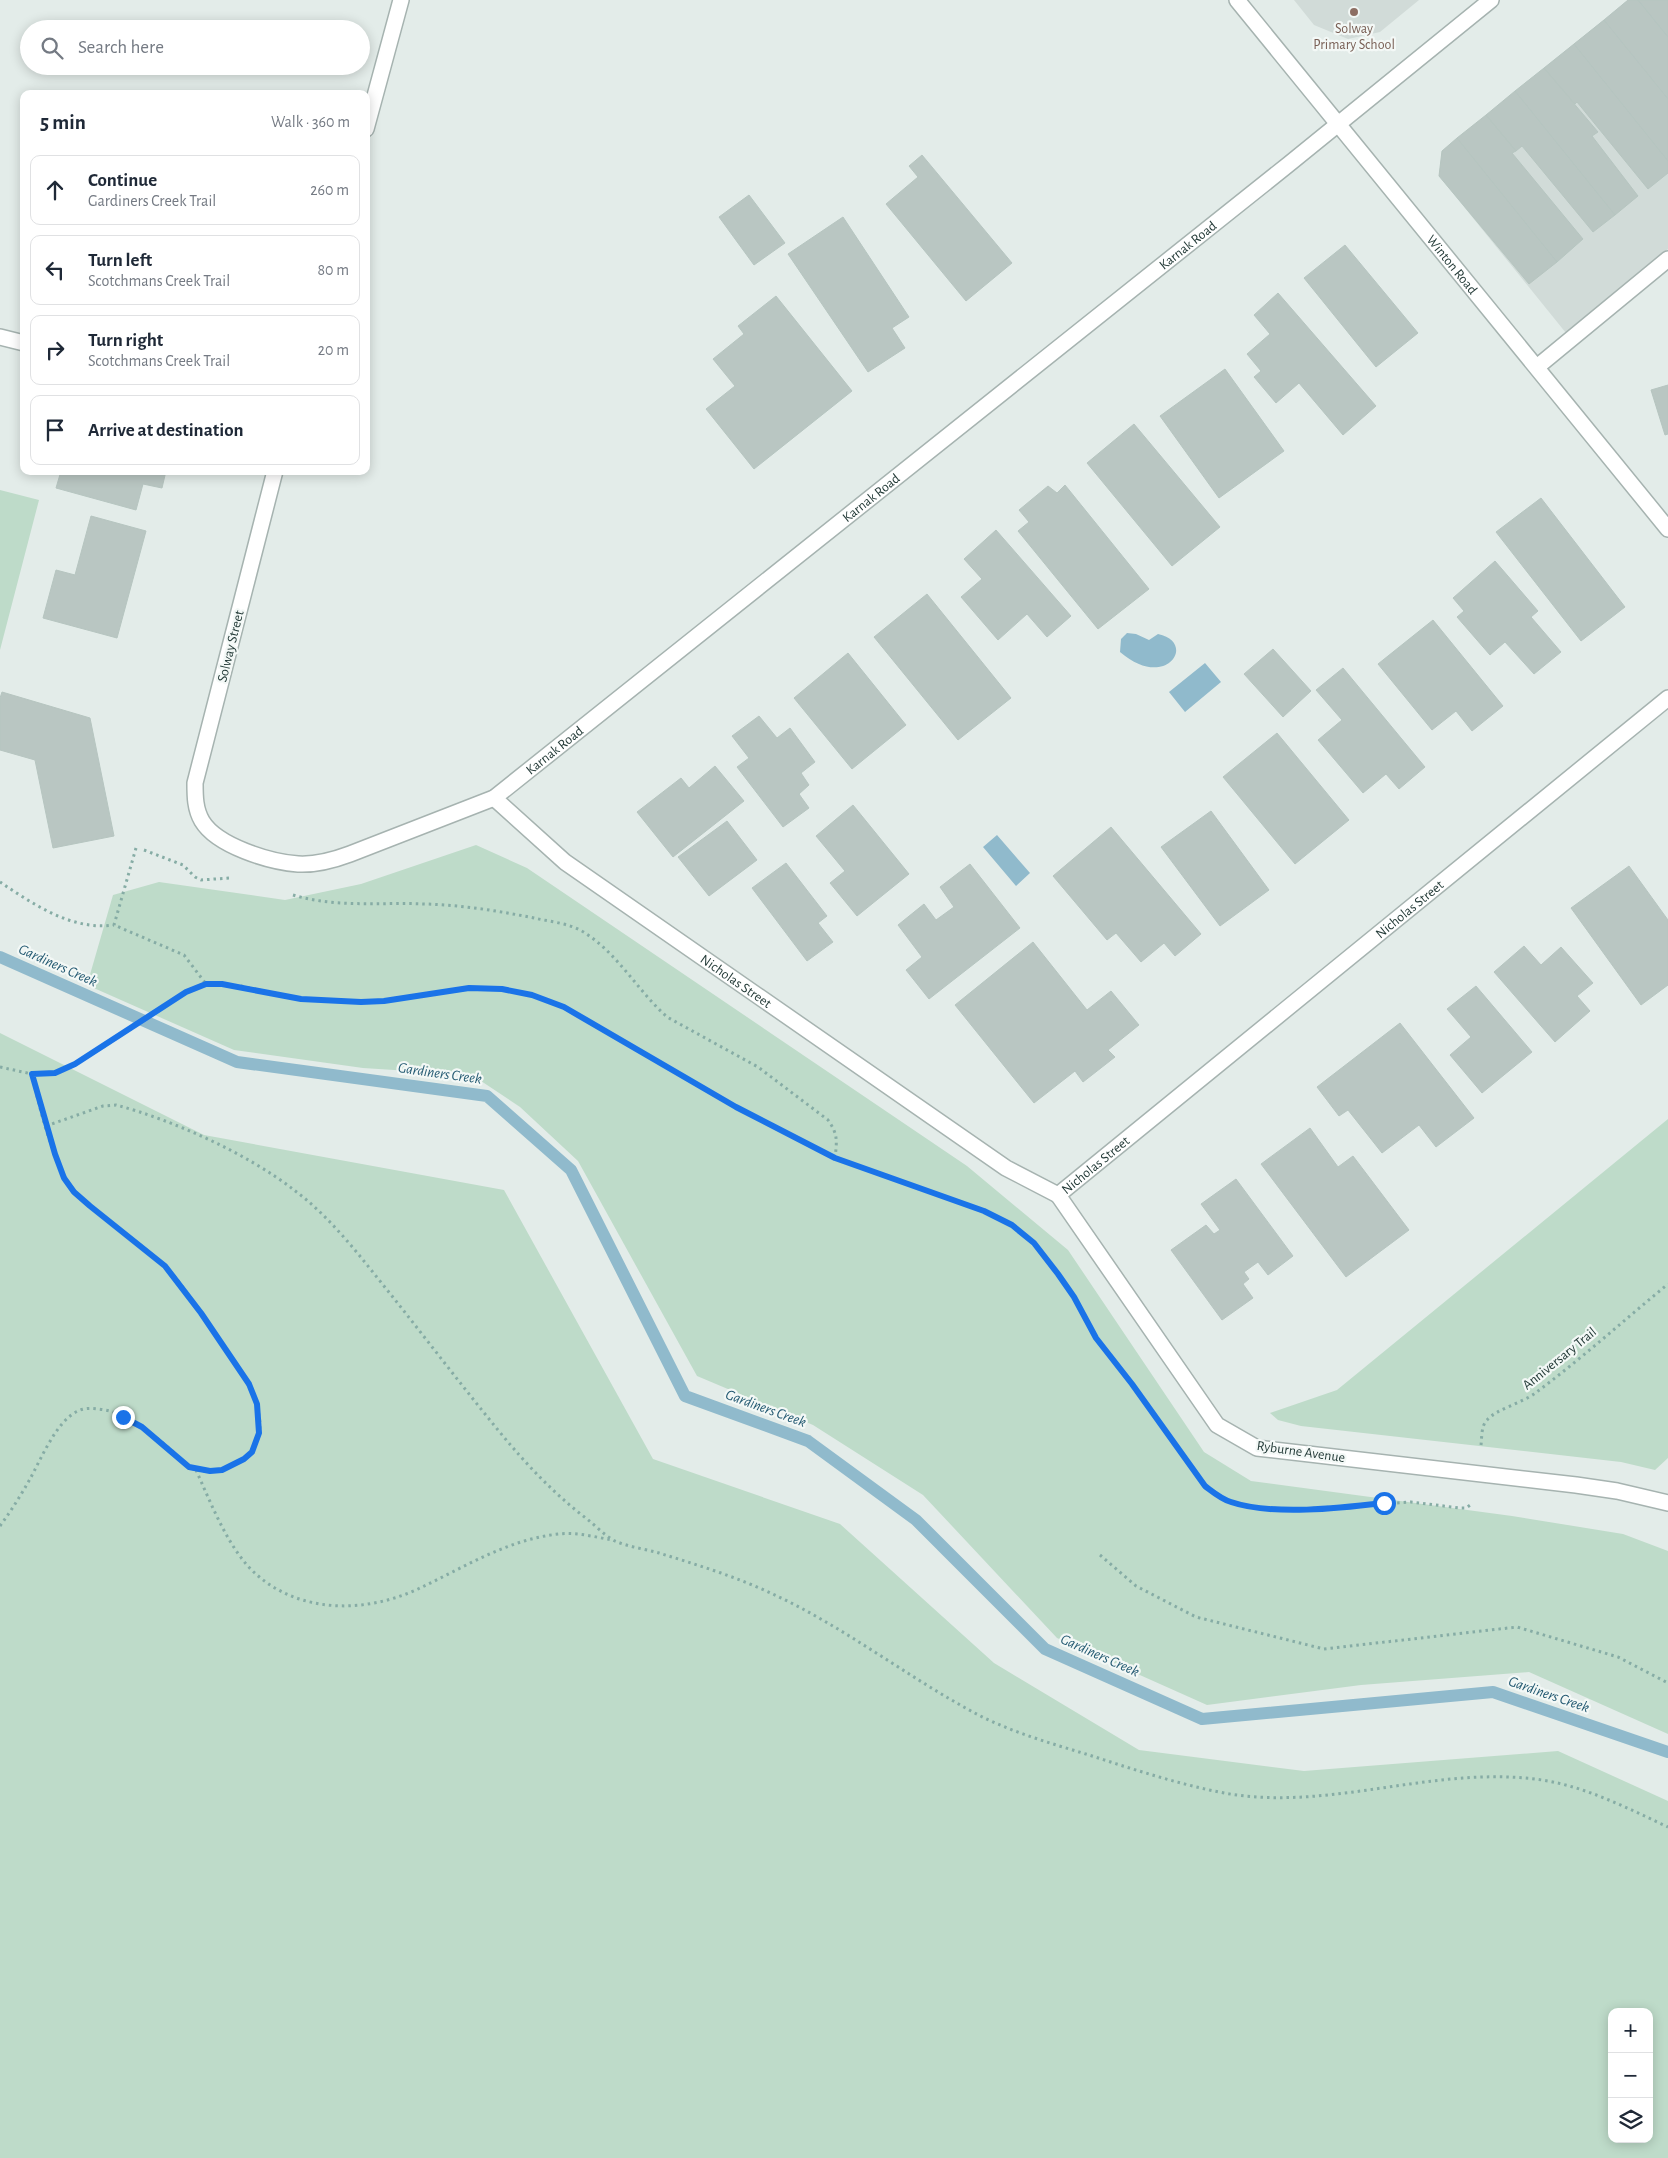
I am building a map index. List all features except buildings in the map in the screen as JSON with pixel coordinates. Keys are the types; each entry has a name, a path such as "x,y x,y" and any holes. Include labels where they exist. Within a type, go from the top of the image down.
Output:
{"street":[{"path":"370,114 401,0"},
{"name":"Winton Road","path":"1237,0 1668,529"},
{"name":"Karnak Road","path":"202,821 221,838 256,854 276,860 312,864 350,854 494,798 1491,0"},
{"path":"1537,367 1668,259"},
{"path":"0,337 20,342"},
{"name":"Solway Street","path":"202,821 195,796 195,783 274,475"},
{"name":"Nicholas Street","path":"494,798 565,862 1006,1168 1058,1195 1668,698"},
{"name":"Ryburne Avenue","path":"1058,1195 1217,1425 1257,1448 1576,1485 1617,1491 1668,1503"}],"path":[{"path":"114,925 136,848"},
{"path":"144,850 183,865 195,877 201,880 227,878 236,880"},
{"path":"0,882 19,895 72,922 98,928 114,925 184,954 206,984"},
{"path":"290,894 318,902 425,904 471,908 526,916 573,927 591,937 615,959 655,1006 667,1017 758,1068 828,1120 835,1130 837,1142 835,1158"},
{"path":"0,1066 32,1074 55,1073 75,1064 186,992 206,984 241,986 301,999 345,1002 384,1001 469,988 502,989 532,995 564,1007 736,1107 835,1158 984,1211 1012,1225 1034,1243 1074,1297 1096,1338 1132,1384 1205,1486 1230,1502 1262,1508 1302,1509 1411,1502 1460,1508 1471,1506 1476,1496"},
{"path":"0,1526 19,1498 58,1430 64,1422 78,1411 88,1408 115,1412 142,1427 183,1463 196,1470 222,1470 244,1459 252,1452 258,1438 259,1420 257,1404 249,1384 201,1313 165,1266 74,1192 64,1178 46,1126 32,1074"},
{"path":"46,1126 104,1106 116,1105 196,1134 268,1171 298,1192 332,1224 527,1465 566,1503 612,1540"},
{"name":"Anniversary Trail","path":"1480,1450 1483,1426 1487,1419 1500,1410 1527,1399 1552,1381 1668,1284"},
{"path":"196,1470 212,1505 236,1549 256,1574 279,1589 302,1600 330,1606 356,1606 384,1602 416,1590 504,1548 529,1540 560,1534 580,1534 612,1540 726,1576 777,1596 842,1631 927,1686 976,1714 1004,1726 1147,1773 1216,1791 1257,1798 1288,1799 1344,1794 1436,1780 1494,1777 1540,1780 1572,1786 1607,1799 1668,1827"},
{"path":"1100,1555 1136,1586 1196,1617 1324,1648 1517,1627 1618,1657 1668,1683"}],"shaded area":[{"name":"Solway Primary School","path":"1294,0 1419,0 1380,32 1348,39 1314,25"},
{"path":"1628,0 1668,0 1668,249 1566,333 1439,176 1442,151"}],"green space":[{"path":"0,490 39,500 0,650"},
{"path":"476,845 527,868 967,1166 1068,1250 1204,1452 1251,1481 1512,1516 1623,1534 1668,1551 1668,1734 1529,1672 1361,1685 1207,1705 1057,1638 923,1495 813,1425 697,1376 578,1161 520,1107 472,1075 363,1068 234,1050 87,985 113,895 159,882 285,900 361,884"},
{"path":"0,1033 204,1135 504,1190 653,1459 840,1524 994,1663 1139,1750 1304,1771 1558,1751 1668,1801 1668,2158 0,2158"},
{"path":"1668,1119 1668,1458 1655,1470 1621,1462 1301,1426 1278,1420 1270,1413 1337,1390"}],"water":[{"path":"1127,633 1136,634 1149,640 1158,634 1170,639 1175,646 1176,654 1171,661 1163,666 1151,667 1136,663 1120,652 1121,639"},
{"path":"1205,663 1221,682 1185,712 1169,692"},
{"path":"997,835 1030,873 1016,886 983,847"}],"waterway":[{"name":"Gardiners Creek","path":"0,957 237,1062 487,1096 571,1170 685,1396 808,1441 916,1520 1045,1649 1202,1719 1493,1692 1668,1752"}],"place":[{"name":"Solway Primary School","path":"1354,12"}],"route":[{"path":"123,1417 142,1427 161,1441 183,1463 196,1470 222,1470 234,1465 252,1452 259,1433 257,1404 249,1384 201,1313 165,1266 90,1206 74,1192 64,1178 55,1154 32,1074 55,1073 75,1064 186,992 206,984 241,986 301,999 361,1002 384,1001 469,988 502,989 532,995 564,1007 736,1107 835,1158 984,1211 1012,1225 1034,1243 1074,1297 1096,1338 1132,1384 1205,1486 1217,1495 1230,1502 1262,1508 1302,1509 1384,1503"}]}
